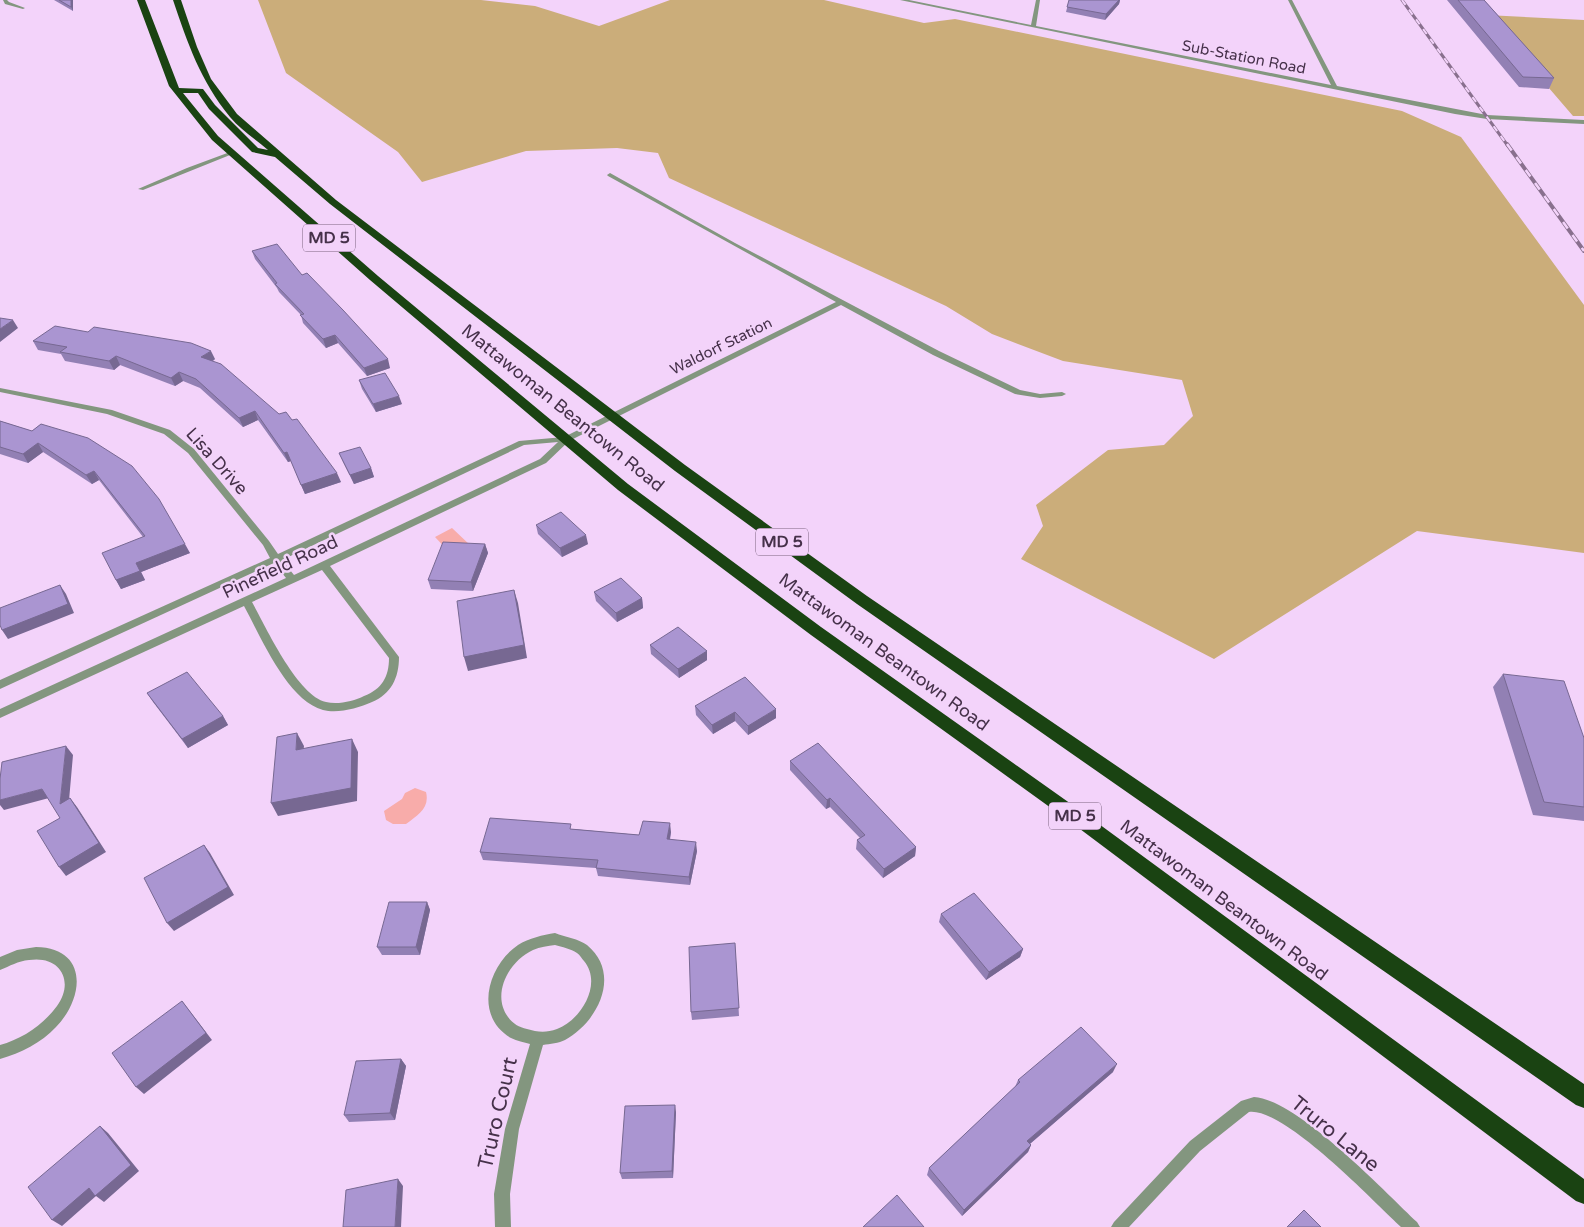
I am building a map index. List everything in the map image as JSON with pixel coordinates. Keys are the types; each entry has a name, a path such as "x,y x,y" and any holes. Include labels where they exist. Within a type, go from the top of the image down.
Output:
{"highway":[{"name":"Mattawoman Beantown Road","path":"140,0 176,90 215,138 381,284 623,487 816,631 1082,821 1584,1194"},
{"name":"Mattawoman Beantown Road","path":"176,0 207,79 234,116 276,155 333,202 680,468 917,639 1584,1097"},
{"path":"176,90 200,91 212,107 255,150 276,155"}],"street":[{"path":"5,0 7,4 23,8"},
{"name":"Sub-Station Road","path":"902,0 1476,116 1584,122"},
{"path":"1033,26 1038,0"},
{"path":"1290,0 1335,88"},
{"path":"141,190 232,153"},
{"path":"610,175 733,244 936,353 1018,392 1040,396 1062,394"},
{"name":"Waldorf Station","path":"613,415 842,302"},
{"name":"Lisa Drive","path":"0,390 109,412 167,432 190,451 266,543 292,579"},
{"name":"Pinefield Road","path":"0,714 324,565 543,461 566,439 613,415"},
{"name":"Pinefield Road","path":"0,685 276,559 522,443 566,439"},
{"path":"246,600 291,679 305,697 323,706 342,706 369,698 387,686 394,674 394,657 324,565"},
{"name":"Truro Court","path":"555,939 570,942 584,949 593,959 599,973 599,988 594,1004 584,1018 571,1029 555,1036 538,1039 521,1036 508,1028 498,1017 494,1003 495,987 500,972 505,965 524,948 539,942 555,939"},
{"path":"0,964 24,955 40,953 55,956 65,963 71,974 71,988 66,1004 40,1034 22,1045 0,1052"},
{"name":"Truro Court","path":"503,1227 502,1194 512,1129 538,1039"},
{"name":"Truro Lane","path":"1119,1227 1195,1146 1246,1106 1257,1105 1290,1120 1320,1144 1412,1227"}],"shaded area":[{"path":"258,0 481,0 535,6 599,26 670,0 824,0 924,23 955,19 1402,111 1461,137 1584,305 1584,553 1417,531 1214,659 1021,559 1043,526 1036,505 1108,450 1164,445 1193,416 1182,380 1063,361 992,334 946,306 669,178 658,153 617,148 526,151 422,182 398,152 286,73"},
{"path":"1486,15 1584,20 1584,116 1573,116"},
{"path":"452,528 471,546 453,556 435,537"},
{"path":"415,788 426,792 427,798 422,811 406,824 393,824 386,820 384,811 402,799 405,793"}],"building":[{"path":"59,0 71,0 71,7"},
{"path":"1069,0 1119,0 1106,14 1067,7"},
{"path":"1458,0 1484,0 1554,78 1523,77"},
{"path":"277,244 302,275 307,273 388,359 364,368 335,335 323,339 300,315 304,314 275,284 277,283 252,251"},
{"path":"0,318 13,320 0,329"},
{"path":"55,326 88,332 94,327 191,343 211,351 201,357 221,364 279,414 286,412 292,420 297,419 337,473 301,485 287,452 284,453 255,411 239,418 196,379 179,372 171,378 116,356 109,361 60,352 67,347 33,341"},
{"path":"385,373 399,396 373,404 359,380"},
{"path":"0,421 32,431 41,424 88,438 132,466 159,499 185,544 136,563 140,571 116,580 102,553 145,536 94,471 86,475 38,443 23,454 0,447"},
{"path":"360,447 371,468 350,475 339,453"},
{"path":"561,512 586,535 560,548 536,525"},
{"path":"443,542 485,544 471,582 428,580"},
{"path":"621,578 642,598 616,613 594,592"},
{"path":"60,585 68,604 2,630 0,625 0,608"},
{"path":"514,590 524,645 464,657 457,601"},
{"path":"678,627 707,651 678,669 650,645"},
{"path":"187,672 223,716 182,739 147,693"},
{"path":"1503,674 1564,681 1584,738 1584,807 1544,802"},
{"path":"745,677 776,709 748,726 735,712 712,725 695,706"},
{"path":"297,733 296,750 352,739 351,788 271,803 277,737"},
{"path":"818,743 916,847 884,869 857,840 865,835 830,798 827,800 790,761"},
{"path":"66,746 60,804 70,798 99,843 59,867 37,831 60,818 42,789 0,800 0,779 2,762"},
{"path":"490,818 571,824 570,829 639,835 643,821 670,823 667,839 696,842 689,877 596,868 598,860 480,852"},
{"path":"204,845 228,887 167,923 144,878"},
{"path":"974,893 1023,949 989,972 941,914"},
{"path":"389,902 427,902 416,947 377,947"},
{"path":"735,943 739,1008 691,1012 689,947"},
{"path":"182,1001 206,1033 136,1087 112,1053"},
{"path":"1081,1027 1117,1064 1027,1141 1031,1145 964,1210 929,1168 1020,1082 1018,1080"},
{"path":"401,1059 390,1113 344,1115 356,1061"},
{"path":"675,1105 672,1171 620,1173 625,1106"},
{"path":"100,1126 131,1165 95,1196 89,1188 52,1220 28,1187"},
{"path":"398,1179 395,1227 343,1227 346,1190"},
{"path":"897,1195 924,1227 863,1227"},
{"path":"1304,1210 1321,1227 1287,1227"}],"railway":[{"path":"1402,0 1508,146"},
{"path":"1507,144 1584,251"}]}
